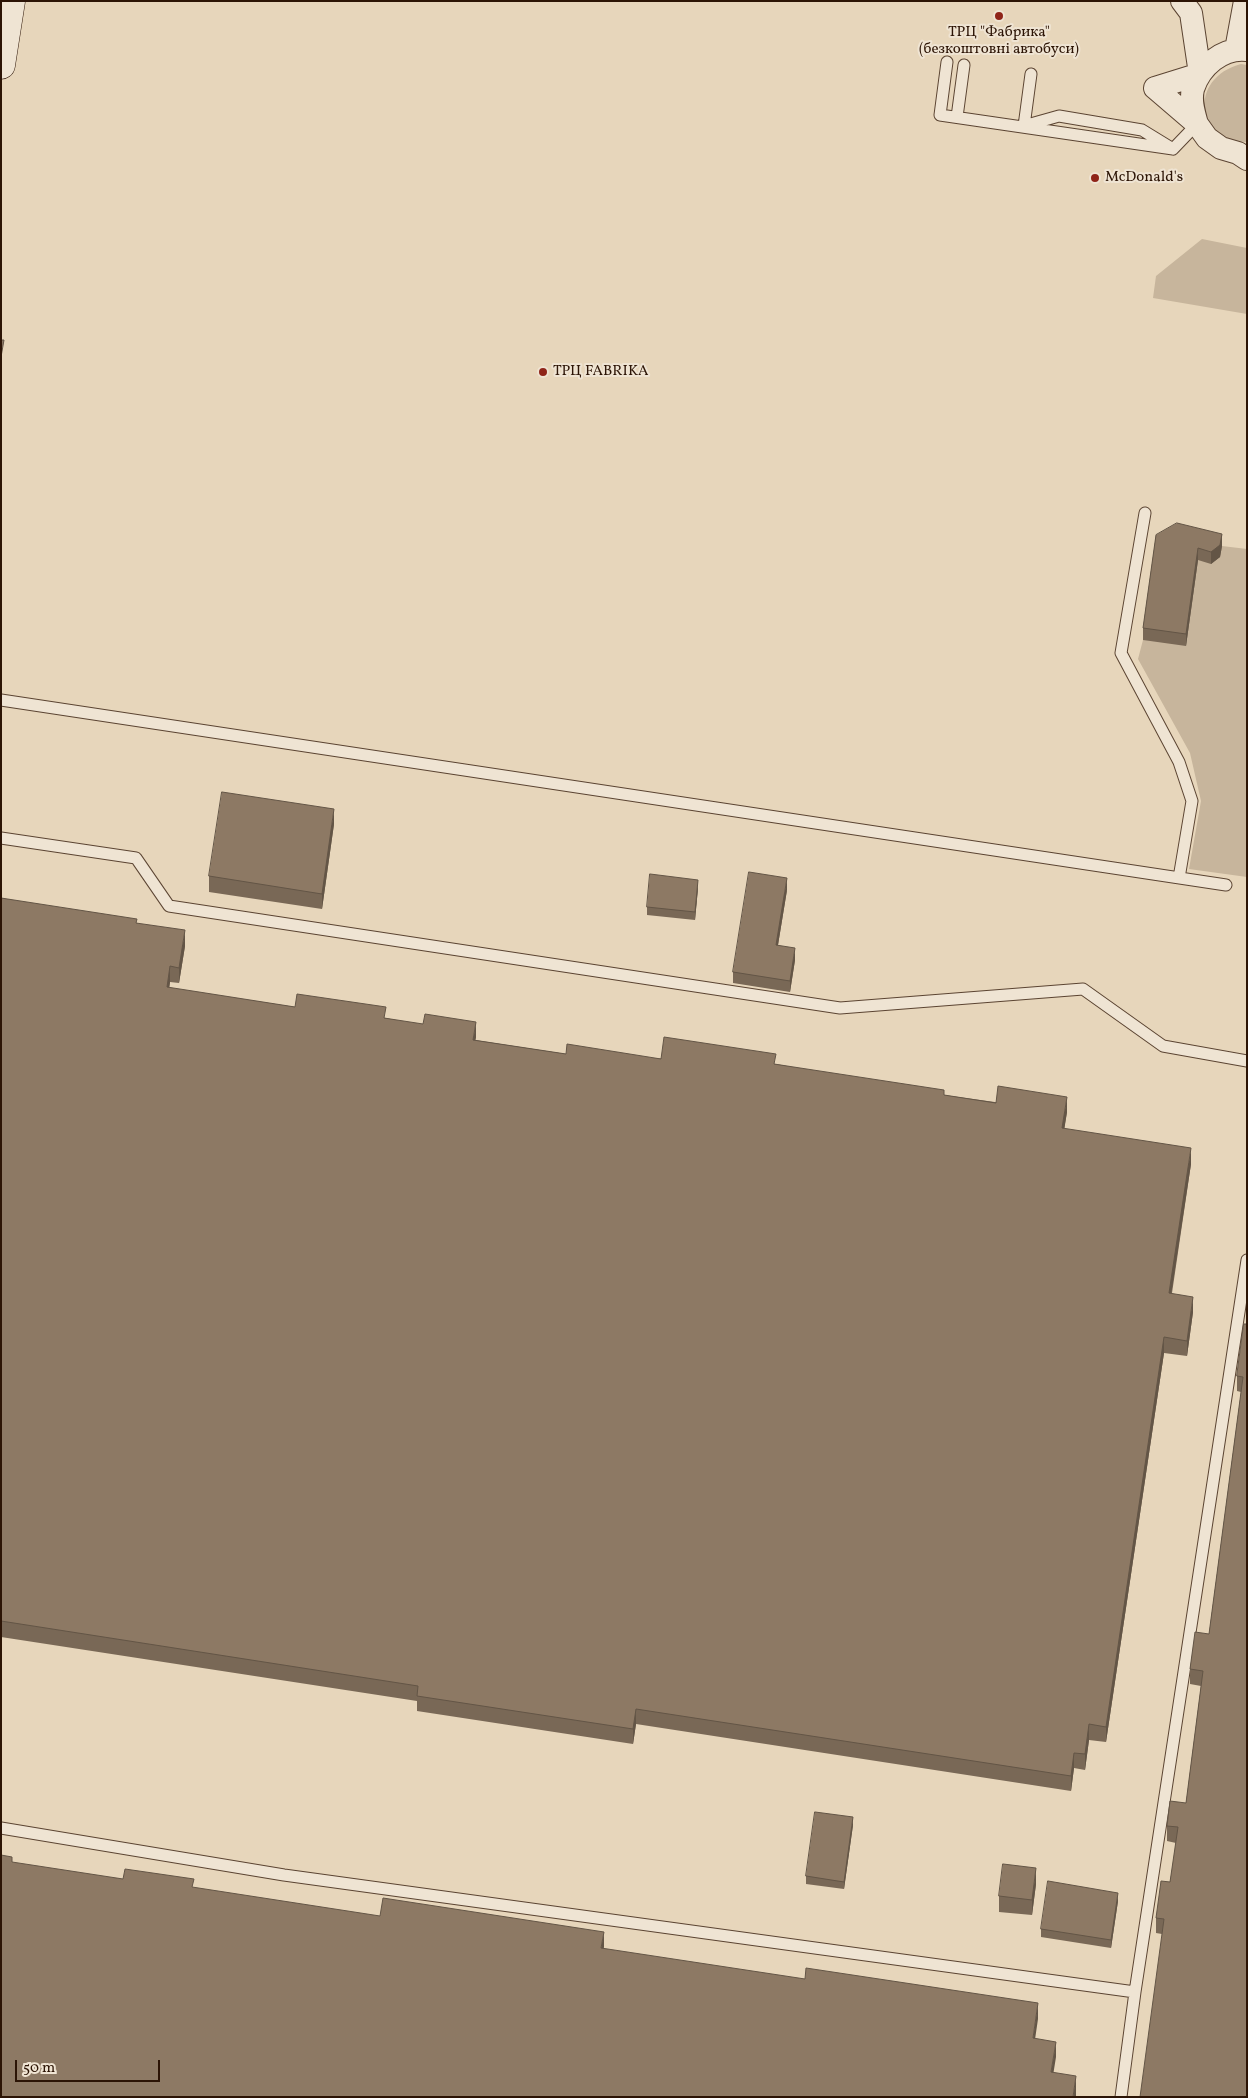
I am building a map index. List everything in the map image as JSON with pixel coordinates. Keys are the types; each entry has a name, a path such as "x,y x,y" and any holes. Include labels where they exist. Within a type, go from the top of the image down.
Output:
{"main road":[{"path":"1,64 12,1"}],"street":[{"path":"1182,1 1191,13 1200,74"},
{"path":"1197,124 1192,107 1193,90 1200,74 1211,61 1226,52 1241,50 1245,1"},
{"path":"1200,74 1155,88 1197,124 1207,138 1221,148 1244,155"}],"lane":[{"path":"947,62 940,115 1024,126 1059,116 1142,130 1173,149 1197,124"},
{"path":"957,117 964,65"},
{"path":"1024,126 1031,74"},
{"path":"1145,513 1121,653 1179,762 1192,801 1179,878"},
{"path":"1,700 1226,885"},
{"path":"1,838 136,858 169,906 840,1008 1082,989 1163,1046 1247,1061"},
{"path":"1121,2097 1247,1260"},
{"path":"1,1828 284,1875 1136,1992"}],"shaded area":[{"path":"1241,64 1247,65 1247,142 1230,139 1217,132 1208,121 1205,108 1206,95 1212,82 1224,71"},
{"path":"1202,239 1247,248 1247,314 1153,298 1156,276"},
{"path":"1222,546 1247,549 1247,877 1189,869 1201,801 1190,753 1138,659 1143,640 1156,547"}],"building":[{"path":"1,340 4,340 1,357"},
{"path":"1177,523 1222,534 1220,545 1211,552 1198,548 1186,634 1143,628 1156,535"},
{"path":"222,792 334,809 322,894 209,876"},
{"path":"749,872 787,878 776,945 795,948 790,981 733,972"},
{"path":"650,874 698,880 695,912 647,907"},
{"path":"1,898 137,919 136,923 185,930 179,968 170,966 167,987 295,1007 297,994 386,1007 384,1018 423,1024 425,1014 476,1022 473,1040 566,1054 567,1044 661,1059 664,1037 776,1054 774,1064 944,1090 944,1095 996,1103 998,1086 1067,1097 1062,1128 1191,1148 1169,1293 1193,1297 1187,1341 1164,1337 1106,1727 1089,1724 1085,1754 1074,1753 1071,1776 636,1709 633,1729 417,1696 418,1686 1,1621"},
{"path":"1244,1324 1247,1324 1247,2097 1140,2097 1164,1919 1156,1918 1161,1881 1170,1882 1178,1827 1167,1826 1170,1801 1186,1803 1203,1671 1190,1669 1195,1632 1209,1634 1243,1377 1237,1376"},
{"path":"815,1812 853,1817 844,1882 806,1876"},
{"path":"1,1855 12,1857 12,1862 123,1879 125,1869 194,1879 192,1887 380,1916 383,1898 604,1932 601,1948 805,1979 806,1968 1038,2003 1033,2038 1056,2042 1051,2072 1076,2076 1073,2097 1,2097"},
{"path":"1003,1864 1036,1868 1032,1900 999,1896"},
{"path":"1048,1881 1118,1893 1111,1940 1041,1929"}],"place":[{"name":"ТРЦ \"Фабрика\" (безкоштовні автобуси)","path":"999,16"},
{"name":"McDonald's","path":"1095,178"},
{"name":"ТРЦ FABRIKA","path":"543,372"}]}
